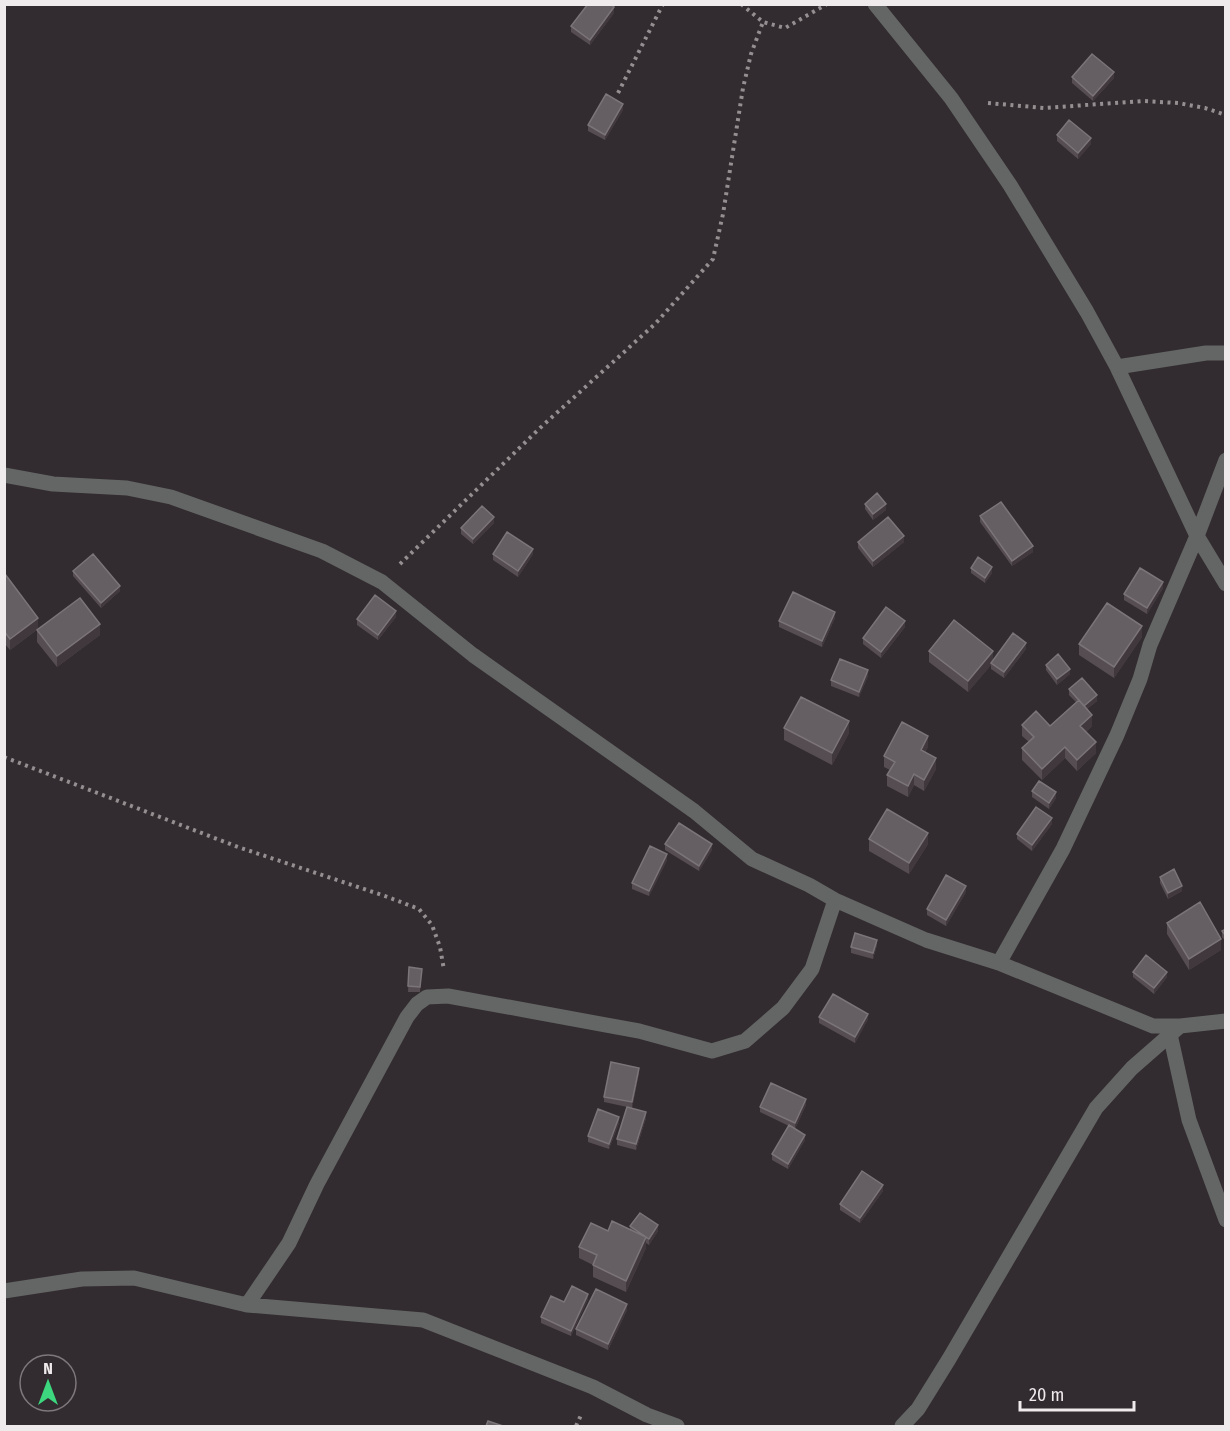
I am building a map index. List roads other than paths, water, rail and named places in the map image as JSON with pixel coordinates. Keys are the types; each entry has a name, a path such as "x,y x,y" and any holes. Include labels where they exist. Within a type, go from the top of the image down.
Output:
{"street":[{"path":"876,4 951,98 1010,185 1087,312 1117,367 1197,536 1226,584"},
{"path":"1117,367 1206,353 1226,353"},
{"path":"999,963 1063,849 1117,735 1140,679 1150,645 1197,536 1226,460"},
{"path":"4,475 53,484 127,488 171,497 322,551 382,582 473,656 694,811 752,859 809,885 835,900 926,940 999,963 1153,1026 1175,1030 1226,1021"},
{"path":"248,1305 289,1243 317,1184 407,1017 417,1004 427,997 448,996 639,1031 712,1051 745,1041 783,1008 812,969 835,900"},
{"path":"1175,1030 1189,1120 1226,1220"},
{"path":"902,1426 918,1409 949,1359 1096,1108 1132,1068 1175,1030"},
{"path":"4,1291 81,1279 134,1278 248,1305 423,1320 592,1387 647,1415 677,1426"}]}
